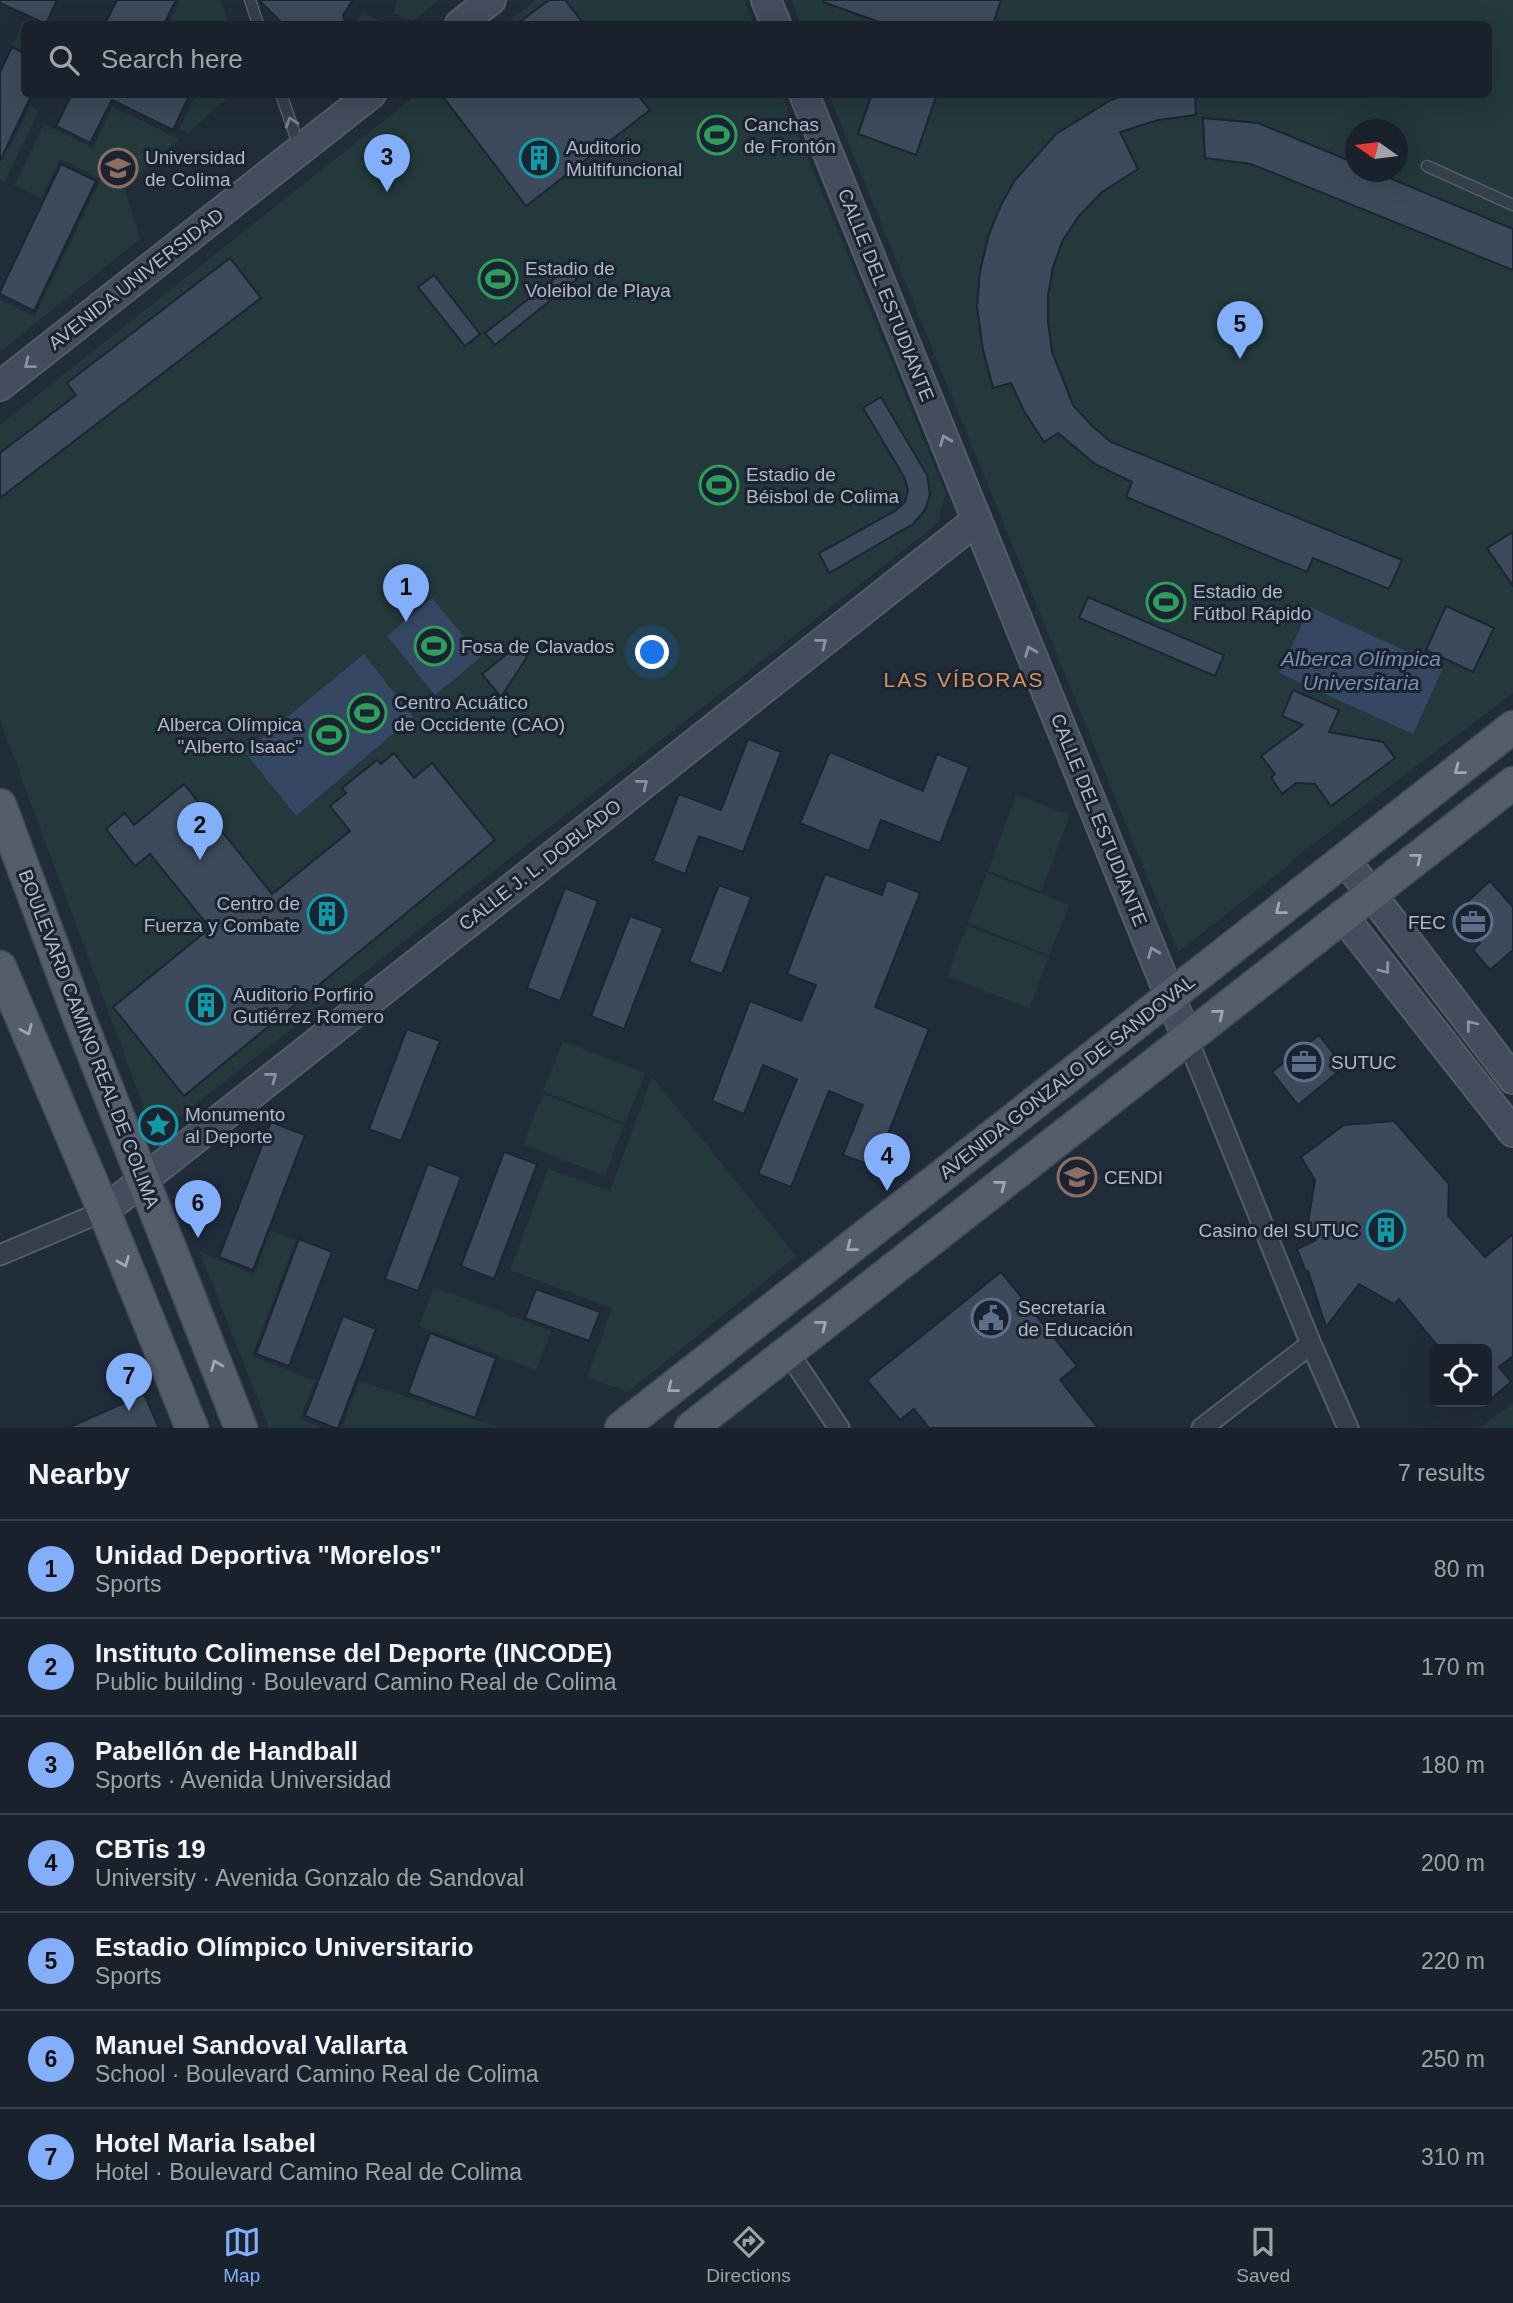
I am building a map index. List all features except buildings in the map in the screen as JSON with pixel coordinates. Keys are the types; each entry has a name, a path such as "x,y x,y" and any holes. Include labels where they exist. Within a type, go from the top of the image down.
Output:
{"main road":[{"name":"AVENIDA GONZALO DE SANDOVAL","path":"626,1426 1513,727"},
{"path":"691,1428 1513,783"},
{"name":"BOULEVARD CAMINO REAL DE COLIMA","path":"0,805 6,838 85,1016 142,1180 241,1428"},
{"path":"0,967 104,1211 192,1428"},
{"path":"895,1213 919,1249"}],"street":[{"path":"464,21 491,0"},
{"path":"766,0 775,21"},
{"name":"AVENIDA UNIVERSIDAD","path":"0,386 366,98"},
{"name":"CALLE DEL ESTUDIANTE","path":"806,98 1311,1344 1348,1428"},
{"name":"CALLE J. L. DOBLADO","path":"104,1211 977,520"},
{"path":"1345,860 1513,1079"},
{"path":"1342,915 1513,1132"},
{"path":"0,1255 104,1211"},
{"path":"1202,1428 1311,1344"},
{"path":"788,1352 835,1427"}],"lane":[{"path":"250,0 257,21"},
{"path":"282,98 300,150"},
{"path":"1427,166 1513,205"}],"green space":[{"path":"181,0 220,0 228,21 170,21"},
{"path":"398,0 439,0 413,21 393,13"},
{"path":"536,0 744,0 753,21 509,21"},
{"path":"791,0 1513,0 1513,693 1292,860 1178,952 830,98 1492,98 1492,21 800,21"},
{"path":"364,13 381,21 355,21"},
{"path":"21,26 21,50 12,45"},
{"path":"194,98 228,98 188,133 179,129"},
{"path":"412,98 783,98 946,494 937,524 160,1132 152,1129 0,720 0,425"},
{"path":"30,106 39,110 4,183 0,180 0,142 10,147"},
{"path":"112,107 179,139 124,186 140,239 0,352 0,300 35,316 101,179 60,159 41,198 14,185 44,124 93,148"},
{"path":"1016,795 1070,815 1041,891 988,871"},
{"path":"987,873 1069,905 1049,955 968,923"},
{"path":"967,926 1049,957 1029,1008 947,976"},
{"path":"563,1041 645,1073 625,1123 543,1091"},
{"path":"652,1077 796,1256 628,1392 587,1377 612,1308 510,1270 548,1169 610,1191"},
{"path":"543,1094 624,1125 605,1176 523,1144"},
{"path":"271,1231 296,1240 252,1356 315,1381 300,1419 322,1428 269,1428 200,1252 254,1274"},
{"path":"434,1287 551,1331 536,1370 419,1326"},
{"path":"359,1381 501,1428 342,1428"},
{"path":"1513,1403 1513,1428 1479,1428"}],"water":[{"name":"Fosa de Clavados","path":"432,598 481,657 435,695 387,636"},
{"name":"Alberca Olímpica Universitaria","path":"1310,607 1443,668 1413,734 1279,673"},
{"name":"Alberca Olímpica \"Alberto Isaac\"","path":"364,654 413,717 296,816 245,752"}],"place":[{"name":"Canchas de Frontón","path":"717,135"},
{"name":"Auditorio Multifuncional","path":"539,158"},
{"name":"Universidad de Colima","path":"118,168"},
{"name":"Pabellón de Handball","path":"387,192"},
{"name":"Estadio de Voleibol de Playa","path":"498,279"},
{"name":"Estadio Olímpico Universitario","path":"1240,359"},
{"name":"Estadio de Béisbol de Colima","path":"719,485"},
{"name":"Estadio de Fútbol Rápido","path":"1166,602"},
{"name":"Unidad Deportiva \"Morelos\"","path":"406,622"},
{"name":"Fosa de Clavados","path":"434,646"},
{"name":"Centro Acuático de Occidente (CAO)","path":"367,713"},
{"name":"Alberca Olímpica \"Alberto Isaac\"","path":"329,735"},
{"name":"Instituto Colimense del Deporte (INCODE)","path":"200,860"},
{"name":"Centro de Fuerza y Combate","path":"327,914"},
{"name":"FEC","path":"1473,922"},
{"name":"Auditorio Porfirio Gutiérrez Romero","path":"206,1005"},
{"name":"SUTUC","path":"1304,1062"},
{"name":"Monumento al Deporte","path":"158,1125"},
{"name":"CENDI","path":"1077,1177"},
{"name":"CBTis 19","path":"887,1191"},
{"name":"Casino del SUTUC","path":"1386,1230"},
{"name":"Manuel Sandoval Vallarta","path":"198,1238"},
{"name":"Secretaría de Educación","path":"991,1318"},
{"name":"Hotel Maria Isabel","path":"129,1411"}],"district":[{"name":"LAS VÍBORAS","path":"964,679"}]}
